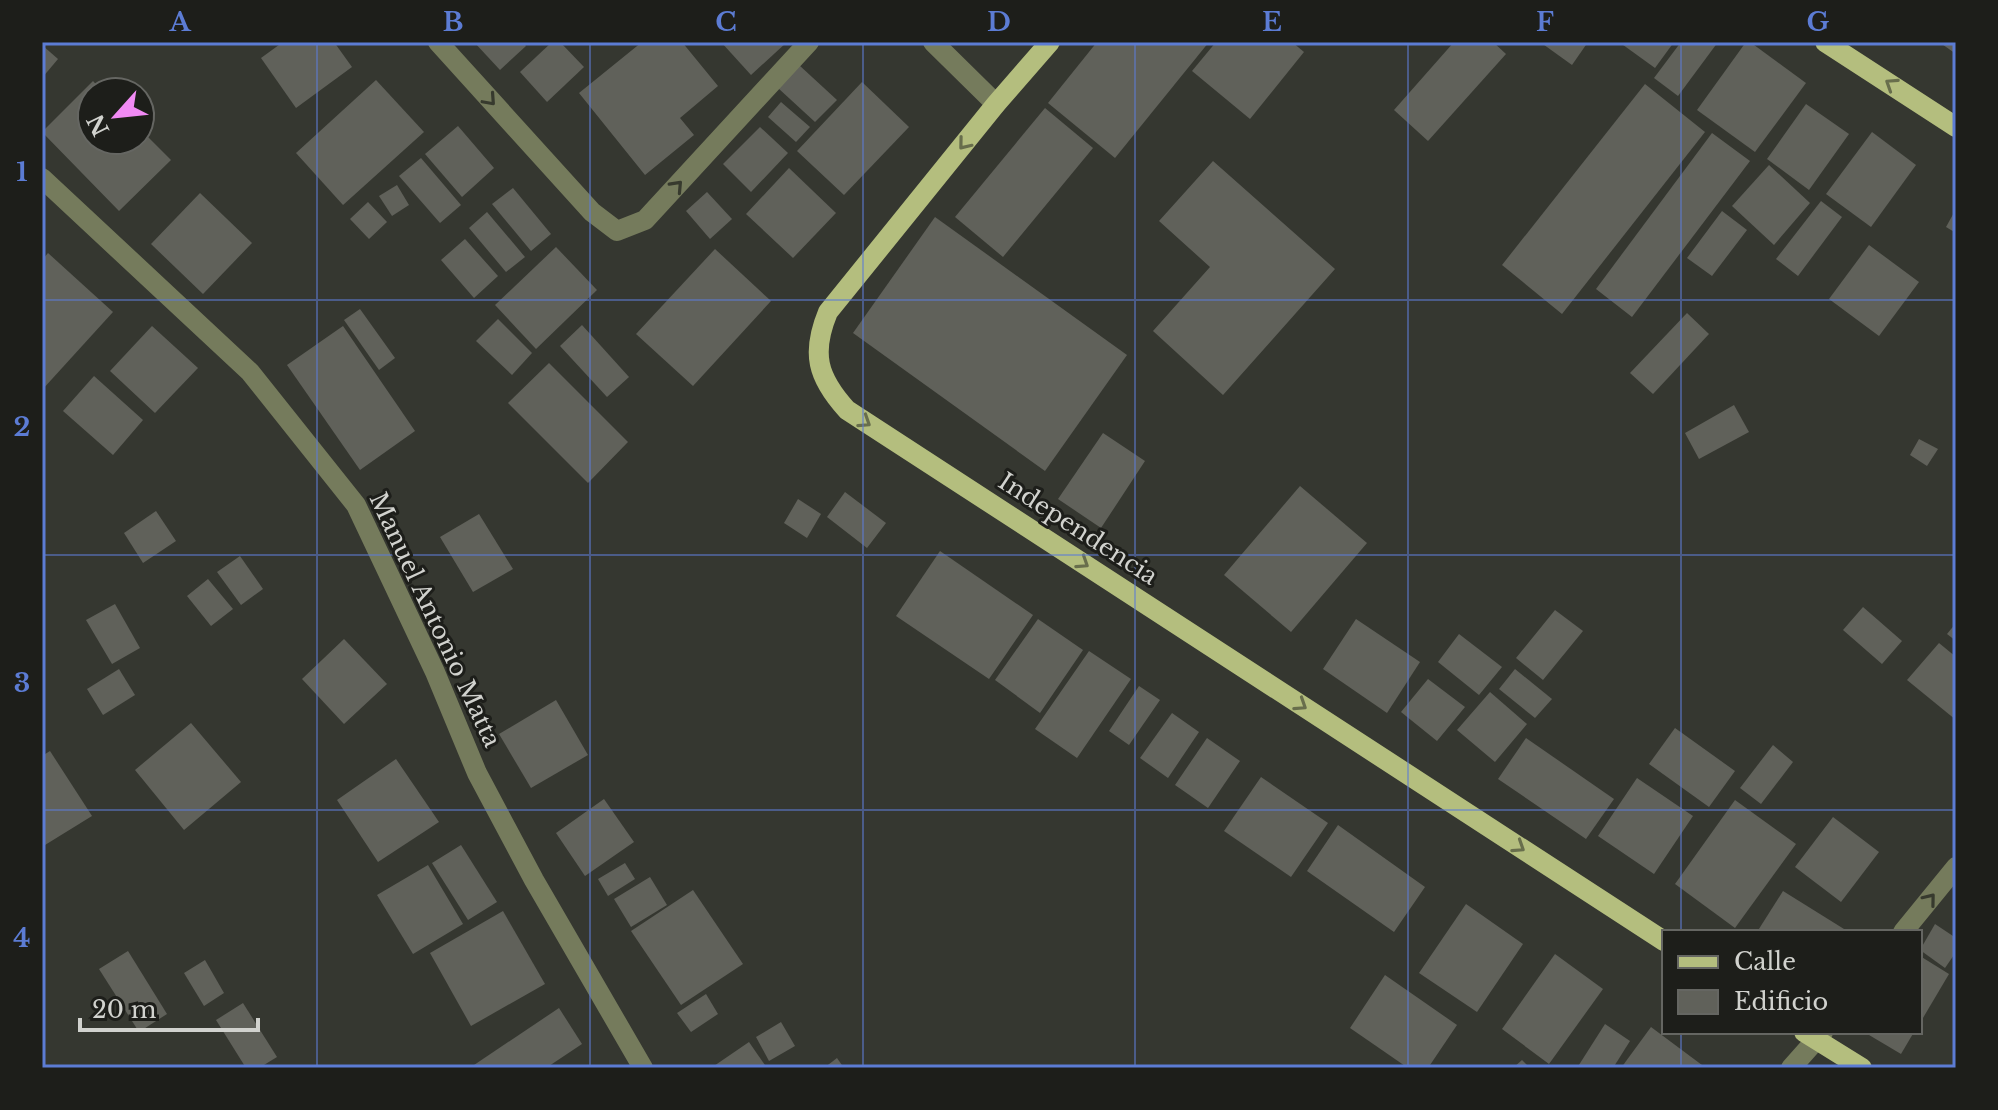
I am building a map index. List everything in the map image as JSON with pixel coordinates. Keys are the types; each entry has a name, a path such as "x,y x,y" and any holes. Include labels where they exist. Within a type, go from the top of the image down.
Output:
{"main road":[{"name":"Independencia","path":"1050,42 828,312 818,344 818,362 824,380 847,410 1662,940"},
{"path":"1825,42 1956,127"},
{"path":"1814,1035 1862,1068"}],"street":[{"path":"438,42 592,212 617,231 645,220 809,42"},
{"path":"933,42 996,104"},
{"name":"Manuel Antonio Matta","path":"42,178 250,372 356,505 435,672 477,773 534,880 643,1068"},
{"path":"1905,930 1956,867"},
{"path":"1791,1068 1814,1035"}],"building":[{"path":"283,42 334,42 352,67 296,108 261,58"},
{"path":"474,42 523,42 526,46 500,70"},
{"path":"552,42 560,42 584,67 547,102 520,72"},
{"path":"642,42 682,42 718,86 680,118 694,135 645,175 579,93"},
{"path":"721,42 787,42 751,75"},
{"path":"1097,42 1209,42 1115,158 1048,103"},
{"path":"1216,42 1292,42 1304,52 1250,119 1192,71"},
{"path":"1454,42 1493,42 1506,54 1428,141 1394,110"},
{"path":"1540,42 1588,42 1572,65"},
{"path":"1619,42 1674,42 1655,68"},
{"path":"1681,42 1718,42 1678,96 1654,78"},
{"path":"1746,42 1806,83 1755,152 1697,110"},
{"path":"1939,42 1956,42 1956,54"},
{"path":"42,45 58,59 42,78"},
{"path":"799,65 837,100 815,122 778,88"},
{"path":"376,80 424,132 343,205 296,153"},
{"path":"862,82 909,127 844,195 797,151"},
{"path":"1645,84 1705,132 1562,314 1502,265"},
{"path":"76,98 76,156 156,156 156,145 171,160 119,211 42,132"},
{"path":"781,102 810,127 796,142 768,117"},
{"path":"1806,104 1849,134 1809,190 1767,159"},
{"path":"1045,108 1093,148 1003,257 955,217"},
{"path":"458,126 494,168 462,197 425,154"},
{"path":"760,127 788,153 751,192 723,164"},
{"path":"1872,132 1916,165 1871,227 1826,194"},
{"path":"1712,133 1750,161 1632,317 1596,289"},
{"path":"421,158 461,205 440,223 399,176"},
{"path":"1213,161 1335,269 1223,395 1153,331 1210,267 1159,221"},
{"path":"1769,165 1810,203 1774,245 1732,206"},
{"path":"789,168 836,213 793,258 746,214"},
{"path":"397,185 409,205 392,216 379,196"},
{"path":"513,188 551,234 531,251 492,204"},
{"path":"707,192 732,219 710,239 686,211"},
{"path":"200,193 252,243 203,294 151,244"},
{"path":"1821,201 1842,217 1798,276 1776,259"},
{"path":"368,202 387,222 369,239 350,219"},
{"path":"1956,209 1956,233 1946,227"},
{"path":"1722,211 1747,230 1712,276 1687,258"},
{"path":"487,212 525,257 506,272 469,228"},
{"path":"935,217 1127,355 1045,471 853,333"},
{"path":"465,239 498,276 474,298 441,260"},
{"path":"1869,245 1919,282 1879,336 1829,299"},
{"path":"556,247 597,290 536,349 495,305"},
{"path":"715,249 771,301 693,386 636,334"},
{"path":"48,253 113,312 42,390 42,260"},
{"path":"360,309 395,358 379,370 344,320"},
{"path":"1687,313 1709,334 1653,394 1630,373"},
{"path":"498,319 532,353 512,375 476,341"},
{"path":"582,325 629,377 607,397 560,346"},
{"path":"152,326 198,368 155,413 110,371"},
{"path":"343,326 415,431 360,470 287,365"},
{"path":"549,363 628,442 588,483 508,403"},
{"path":"94,376 143,420 113,455 63,411"},
{"path":"1734,405 1749,432 1699,459 1685,433"},
{"path":"1103,433 1145,461 1101,528 1058,499"},
{"path":"1919,439 1938,449 1927,466 1910,455"},
{"path":"1300,486 1367,543 1291,632 1224,575"},
{"path":"845,492 886,523 867,548 827,517"},
{"path":"798,499 821,514 807,538 784,523"},
{"path":"156,511 176,541 143,563 124,533"},
{"path":"479,514 513,569 473,592 440,537"},
{"path":"940,551 1033,615 989,679 896,616"},
{"path":"240,556 263,589 241,605 217,572"},
{"path":"208,579 233,609 211,626 187,596"},
{"path":"115,604 140,648 112,664 86,620"},
{"path":"1863,607 1902,641 1882,664 1843,630"},
{"path":"1555,610 1583,631 1543,680 1516,658"},
{"path":"1038,619 1083,650 1040,713 995,680"},
{"path":"1356,619 1420,662 1387,713 1323,669"},
{"path":"1956,623 1956,641 1947,634"},
{"path":"1459,634 1502,667 1479,695 1438,662"},
{"path":"344,639 387,684 344,724 302,679"},
{"path":"1939,643 1956,657 1956,720 1907,680"},
{"path":"1089,651 1131,679 1077,758 1035,729"},
{"path":"119,669 135,695 103,715 87,689"},
{"path":"1515,669 1552,699 1535,718 1499,689"},
{"path":"1428,679 1465,707 1437,741 1401,712"},
{"path":"1139,686 1160,700 1129,745 1109,731"},
{"path":"1490,692 1527,724 1495,762 1457,730"},
{"path":"556,700 588,755 531,788 499,734"},
{"path":"1172,713 1199,732 1168,778 1140,758"},
{"path":"191,723 241,782 184,830 135,770"},
{"path":"1675,728 1735,771 1709,807 1649,764"},
{"path":"1207,738 1240,761 1208,808 1175,785"},
{"path":"1526,738 1614,799 1586,839 1498,779"},
{"path":"1773,745 1793,762 1761,804 1740,788"},
{"path":"50,751 92,816 45,845 42,840 42,756"},
{"path":"396,759 439,822 378,862 337,800"},
{"path":"1261,777 1328,823 1291,877 1224,831"},
{"path":"1637,778 1693,816 1654,874 1598,836"},
{"path":"604,799 634,842 585,876 556,833"},
{"path":"1735,800 1796,844 1735,928 1675,884"},
{"path":"1833,817 1879,852 1841,902 1795,867"},
{"path":"1338,825 1425,887 1394,932 1307,871"},
{"path":"461,845 497,902 468,920 432,863"},
{"path":"625,863 635,879 608,896 598,879"},
{"path":"428,865 463,924 413,954 377,895"},
{"path":"650,877 667,905 631,927 614,899"},
{"path":"693,890 743,964 681,1005 631,931"},
{"path":"1783,891 1844,929 1843,930 1758,930"},
{"path":"1466,904 1523,944 1477,1012 1419,973"},
{"path":"503,911 545,984 471,1026 430,953"},
{"path":"1935,924 1956,938 1956,952 1945,968 1922,951"},
{"path":"128,951 167,1014 139,1032 99,969"},
{"path":"1555,954 1603,989 1549,1064 1502,1029"},
{"path":"1922,957 1949,974 1922,1020"},
{"path":"205,960 224,993 204,1006 184,973"},
{"path":"1385,975 1457,1025 1428,1068 1408,1068 1350,1028"},
{"path":"706,994 718,1014 691,1032 677,1013"},
{"path":"243,1003 277,1057 259,1068 246,1068 216,1020"},
{"path":"559,1008 582,1044 546,1068 476,1068 474,1065"},
{"path":"781,1022 795,1046 769,1061 756,1037"},
{"path":"1605,1024 1630,1041 1613,1068 1577,1068"},
{"path":"1651,1027 1706,1068 1621,1068"},
{"path":"1867,1034 1913,1034 1901,1054"},
{"path":"749,1042 767,1068 711,1068"},
{"path":"837,1058 844,1068 824,1068"},
{"path":"1522,1060 1530,1068 1513,1068"}]}
